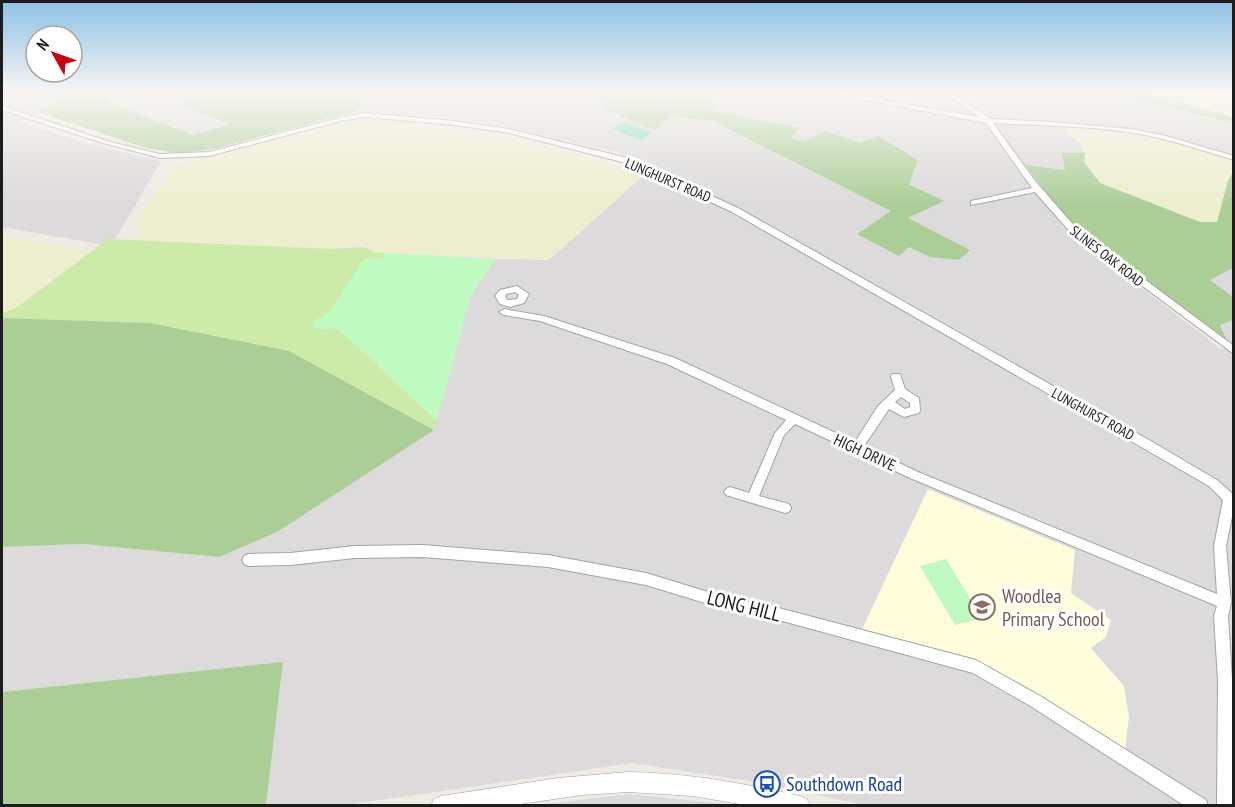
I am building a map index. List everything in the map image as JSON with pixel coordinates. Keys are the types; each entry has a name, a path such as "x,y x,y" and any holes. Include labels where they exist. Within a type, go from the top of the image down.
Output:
{"street":[{"name":"LUNGHURST ROAD","path":"68,130 160,156 209,154 301,130"},
{"name":"LUNGHURST ROAD","path":"500,130 629,161 735,210 1203,477 1223,490 1231,499"},
{"name":"SLINES OAK ROAD","path":"994,130 1037,189 1074,231 1233,351"},
{"path":"1116,130 1164,137 1233,158"},
{"path":"974,203 1037,189"},
{"path":"521,301 528,305 526,315"},
{"name":"HIGH DRIVE","path":"504,312 526,315 671,361 914,475 1224,603"},
{"path":"888,404 904,412 915,410 915,401 900,391 896,377"},
{"path":"857,448 882,409 900,391"},
{"path":"752,499 780,433 794,418"},
{"path":"730,492 785,508"},
{"path":"1226,806 1225,680 1221,616 1224,603 1220,546 1231,499"},
{"name":"LONG HILL","path":"248,560 290,560 356,552 423,551 548,561 646,579 728,604 775,614 976,667 1037,702 1200,806"},
{"path":"441,806 504,801 628,782 694,786 750,794 800,806"}],"shaded area":[{"path":"2,130 44,130 90,144 161,161 111,246 2,227"},
{"path":"180,130 213,130 194,135"},
{"path":"518,130 730,130 892,211 858,235 909,247 930,257 969,250 908,218 943,201 909,183 918,160 878,136 859,143 825,131 805,142 791,138 798,130 1065,130 1067,134 1077,139 1085,153 1063,153 1065,170 1014,165 1065,229 1221,349 1229,345 1220,325 1233,319 1233,805 865,805 750,781 632,763 346,805 266,805 283,663 2,692 2,547 83,544 219,557 434,430 471,295 496,259 549,260 644,175 658,166 617,152"},
{"path":"1129,130 1233,130 1233,157 1161,135"},
{"path":"1233,268 1233,297 1209,280"},
{"name":"Woodlea Primary School","path":"928,489 1075,550 1071,593 1111,620 1106,637 1091,648 1124,686 1129,717 1125,750 979,661 862,629"},
{"path":"630,794 733,805 538,805"}],"green space":[{"path":"91,130 179,130 193,135 211,130 287,130 213,149 178,153 146,148"},
{"path":"312,130 450,130 499,137 601,161 644,175 549,260 373,252 365,247 366,242 331,249 137,240 142,214 176,164"},
{"path":"614,130 643,130 652,133 641,140"},
{"path":"730,130 799,130 791,138 804,142 825,131 859,143 878,136 918,160 909,184 944,201 908,218 970,250 959,260 930,257 909,247 899,256 857,234 891,211"},
{"path":"1066,130 1110,131 1173,141 1233,160 1233,171 1228,181 1217,223 1200,222 1100,183 1084,162 1085,153 1077,139 1067,134"},
{"path":"1062,153 1085,153 1084,162 1100,183 1200,222 1217,222 1233,171 1233,268 1210,280 1233,297 1233,320 1220,325 1229,345 1113,254 1069,223 1025,165 1065,170"},
{"path":"2,236 90,251 15,309 2,313"},
{"path":"108,239 331,249 365,247 373,252 385,253 383,258 363,260 330,312 313,322 317,329 337,328 437,421 434,430 289,351 150,323 2,318 2,313 15,309"},
{"path":"385,253 496,259 471,295 437,421 337,328 317,329 313,326 313,322 330,312 363,260 383,258"},
{"path":"2,318 150,323 289,351 434,430 277,532 219,557 83,544 2,547"},
{"path":"946,559 982,618 955,625 920,566"},
{"path":"283,662 266,805 2,805 2,692"}],"place":[{"name":"Woodlea Primary School","path":"982,607"},
{"name":"Southdown Road","path":"767,784"}]}
